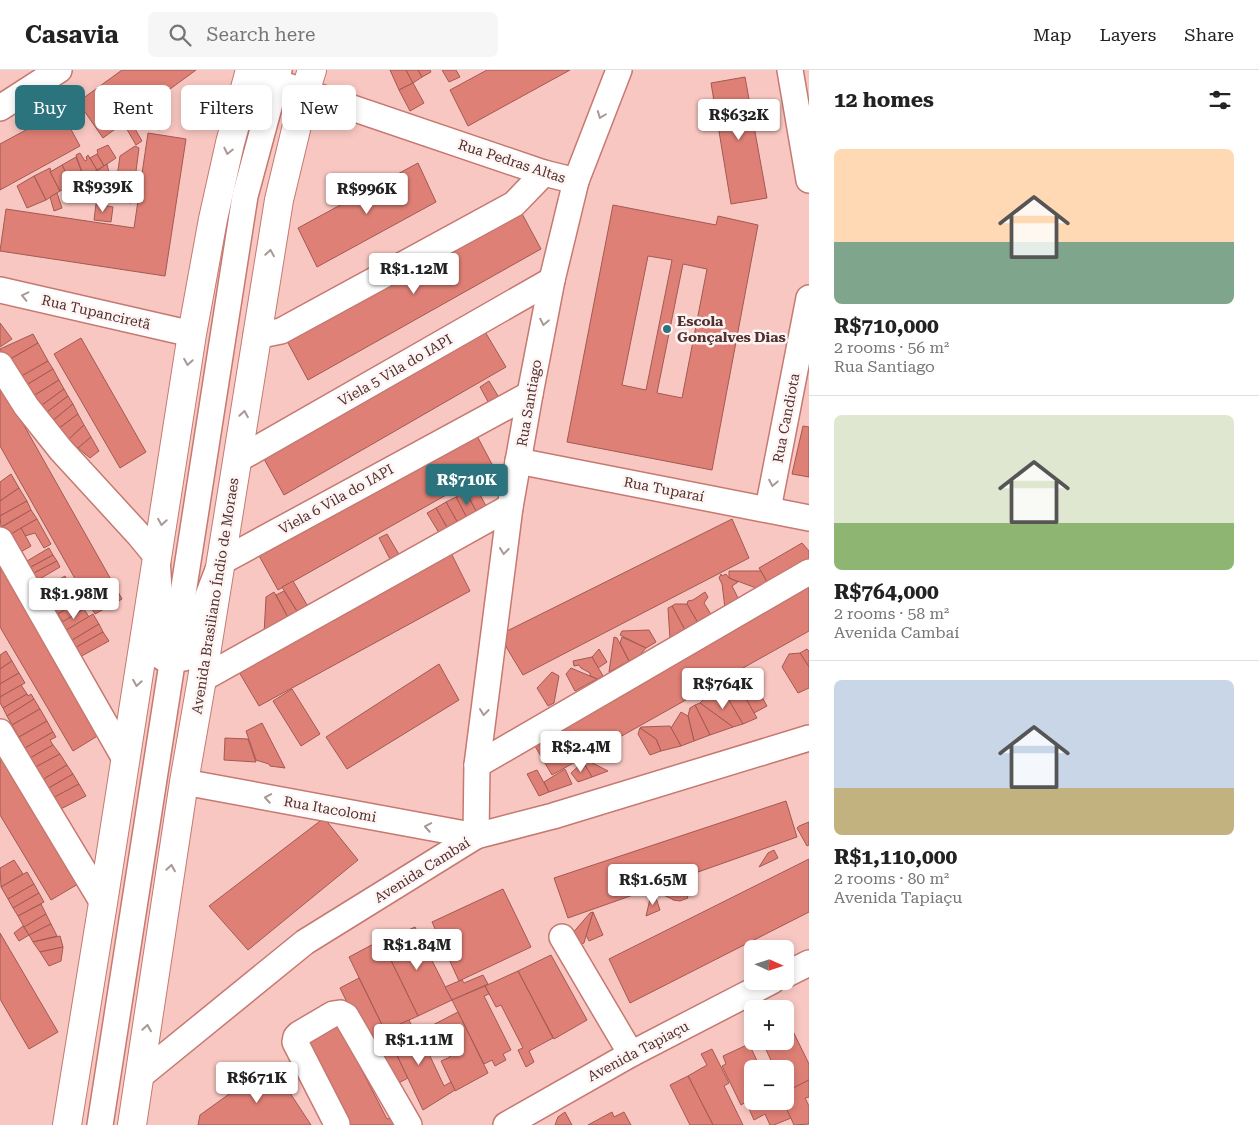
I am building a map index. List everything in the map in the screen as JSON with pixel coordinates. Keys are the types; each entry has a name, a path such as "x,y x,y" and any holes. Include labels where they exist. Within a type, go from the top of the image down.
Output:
{"main road":[{"path":"67,1125 192,334 213,219 230,143 250,71"},
{"name":"Avenida Brasiliano Índio de Moraes","path":"132,1125 184,782 256,336 279,200 308,81"}],"street":[{"path":"0,108 59,70"},
{"name":"Rua Santiago","path":"476,836 477,765 510,507 530,394 552,280 576,181 619,70"},
{"path":"790,70 809,180"},
{"name":"Rua Pedras Altas","path":"250,71 308,81 544,173 576,181"},
{"path":"100,1125 245,196 277,76"},
{"path":"256,336 281,331 514,204 544,173"},
{"name":"Viela 5 Vila do IAPI","path":"237,460 552,280"},
{"name":"Rua Tupanciretã","path":"0,290 192,334"},
{"name":"Rua Candiota","path":"768,509 809,298"},
{"path":"0,365 26,406 61,450 157,557 166,705"},
{"name":"Viela 6 Vila do IAPI","path":"221,562 530,394"},
{"name":"Rua Tuparaí","path":"518,461 809,518"},
{"path":"202,679 510,507"},
{"path":"0,540 126,759"},
{"path":"166,705 221,562"},
{"path":"477,765 809,572"},
{"path":"0,732 103,903"},
{"name":"Avenida Cambaí","path":"139,1076 305,942 476,836 562,813 809,738"},
{"name":"Rua Itacolomi","path":"184,782 476,836"},
{"path":"562,937 631,1054"},
{"name":"Avenida Tapiaçu","path":"512,1123 631,1054 755,990"},
{"path":"337,1124 295,1042 299,1034 333,1014 340,1013 346,1016 409,1125"}],"building":[{"path":"122,70 196,70 171,88 171,85 101,85"},
{"path":"390,70 406,70 413,83 399,90"},
{"path":"406,70 418,70 422,77 413,83"},
{"path":"418,70 430,70 431,72 422,77"},
{"path":"442,70 456,70 460,77 449,82"},
{"path":"487,70 570,70 468,126 450,90"},
{"path":"745,77 767,198 731,204 711,83"},
{"path":"413,83 424,103 410,111 399,90"},
{"path":"95,90 95,126 85,112 85,97"},
{"path":"26,130 71,130 80,146 0,190 0,144"},
{"path":"97,130 114,130 103,138"},
{"path":"127,130 136,130 142,141 136,145"},
{"path":"148,133 186,139 165,276 0,251 6,209 134,228"},
{"path":"108,145 116,158 104,166 97,154 97,150"},
{"path":"135,146 139,148 135,179 117,177 120,156"},
{"path":"80,153 85,161 88,155 97,170 84,178 76,155"},
{"path":"97,154 104,166 97,170 90,158"},
{"path":"76,157 84,178 72,185 62,165"},
{"path":"418,163 436,202 317,267 298,228"},
{"path":"107,164 111,182 100,187 95,172"},
{"path":"62,165 72,185 60,191 50,172"},
{"path":"50,168 50,172 60,191 46,200 34,176"},
{"path":"95,172 100,187 89,192 84,178"},
{"path":"34,176 46,200 27,208 17,186"},
{"path":"116,182 133,186 131,203 113,199"},
{"path":"57,193 62,208 54,211 50,197"},
{"path":"96,204 113,207 111,222 94,220"},
{"path":"613,205 716,225 718,216 758,225 712,470 567,442","holes":["648,256 672,260 646,390 622,385","683,264 707,269 682,398 657,393"]},
{"path":"520,210 541,249 308,380 287,341"},
{"path":"0,323 12,339 0,347"},
{"path":"484,330 506,367 284,495 264,459"},
{"path":"33,334 38,343 7,361 0,349"},
{"path":"81,338 146,452 120,468 54,354"},
{"path":"38,343 48,361 18,378 7,361"},
{"path":"48,361 53,369 23,387 18,378"},
{"path":"53,369 59,380 30,398 23,387"},
{"path":"59,380 64,389 38,408 30,398"},
{"path":"489,381 501,401 491,407 480,387"},
{"path":"0,383 122,599 95,614 0,446"},
{"path":"64,389 68,396 43,415 38,408"},
{"path":"68,396 73,404 51,422 43,415"},
{"path":"73,404 78,414 58,429 51,422"},
{"path":"78,414 84,425 69,439 58,429"},
{"path":"84,425 91,437 78,448 69,439"},
{"path":"803,426 809,427 809,477 792,474"},
{"path":"476,434 494,468 278,590 257,552"},
{"path":"91,437 99,451 90,458 78,448"},
{"path":"11,474 19,488 0,501 0,482"},
{"path":"476,487 486,506 476,511 466,492"},
{"path":"19,488 27,501 0,516 0,501"},
{"path":"466,492 478,515 468,520 456,497"},
{"path":"456,497 468,520 459,525 446,502"},
{"path":"27,501 31,510 1,527 0,516"},
{"path":"446,502 459,525 449,531 436,508"},
{"path":"436,508 449,531 441,536 427,513"},
{"path":"31,510 37,519 3,539 0,528"},
{"path":"37,519 51,544 44,548 35,533 25,536 21,528"},
{"path":"732,519 749,558 523,675 499,635"},
{"path":"21,528 31,546 19,553 8,536"},
{"path":"387,534 401,558 392,563 379,538"},
{"path":"802,543 809,551 809,561 768,584 759,568"},
{"path":"49,548 53,555 31,567 27,561"},
{"path":"450,551 470,591 259,706 236,667"},
{"path":"53,555 57,561 34,573 31,567"},
{"path":"57,561 60,567 38,580 34,573"},
{"path":"0,565 99,735 73,751 0,627"},
{"path":"729,571 761,571 768,584 759,589 729,578"},
{"path":"721,574 722,576 726,574 729,578 738,582 732,586 739,600 725,608 722,584 719,578"},
{"path":"65,576 69,584 43,599 39,591"},
{"path":"293,581 310,610 300,616 282,587"},
{"path":"809,582 809,631 552,775 529,736"},
{"path":"69,584 74,592 48,608 43,599"},
{"path":"284,591 300,616 290,621 276,595"},
{"path":"74,592 80,601 58,614 52,605"},
{"path":"274,592 290,621 264,634 266,597"},
{"path":"705,592 708,597 704,603 712,616 698,623 687,604 688,601"},
{"path":"80,601 84,609 63,622 58,614"},
{"path":"675,604 687,604 698,623 685,630 672,606"},
{"path":"672,606 685,630 670,639 668,608"},
{"path":"84,609 89,617 63,632 59,624"},
{"path":"93,614 99,624 69,642 63,632"},
{"path":"99,624 103,632 73,649 69,642"},
{"path":"649,630 656,642 646,648 620,635 622,631"},
{"path":"103,632 109,641 78,658 73,649"},
{"path":"614,637 617,638 629,661 609,672"},
{"path":"622,637 646,648 639,656 629,661 620,643"},
{"path":"599,649 607,662 598,668 592,657"},
{"path":"807,649 809,651 809,667 800,653"},
{"path":"6,651 12,661 0,669 0,655"},
{"path":"800,653 809,667 809,688 798,693 782,667 789,654"},
{"path":"592,657 603,676 597,679 590,676 590,673 579,665 574,666 573,661"},
{"path":"12,661 19,673 0,684 0,669"},
{"path":"439,664 459,700 347,769 326,737"},
{"path":"571,668 597,679 575,691 566,674"},
{"path":"552,672 559,676 554,703 548,706 537,688"},
{"path":"19,673 25,683 0,697 0,684"},
{"path":"750,676 767,706 754,713 737,683"},
{"path":"737,683 757,718 743,724 723,691"},
{"path":"21,685 27,694 3,708 0,703 0,697"},
{"path":"292,689 320,734 301,746 273,701"},
{"path":"27,694 28,696 31,694 34,699 7,716 3,708"},
{"path":"706,697 727,697 743,724 733,727 700,703"},
{"path":"34,699 40,709 12,725 7,716"},
{"path":"700,703 733,727 710,735 695,705"},
{"path":"695,705 710,735 694,741 688,716 690,708"},
{"path":"40,709 47,721 19,737 12,725"},
{"path":"681,712 688,716 694,741 681,746 671,728"},
{"path":"47,721 53,732 25,748 19,737"},
{"path":"262,723 285,768 270,766 256,760 246,731"},
{"path":"670,726 681,746 661,751 656,739 640,728 641,727"},
{"path":"640,728 656,739 661,751 650,755 638,734"},
{"path":"53,732 56,737 50,740 53,745 30,758 25,748"},
{"path":"225,738 248,739 256,762 224,760"},
{"path":"53,745 60,754 36,767 30,758"},
{"path":"0,751 78,884 51,900 0,815"},
{"path":"60,754 67,765 42,780 30,770"},
{"path":"585,759 608,771 592,777 583,762"},
{"path":"583,762 592,777 578,782 571,773"},
{"path":"67,765 73,774 47,789 42,780"},
{"path":"565,769 572,784 549,792 544,782"},
{"path":"537,770 549,792 539,796 527,774"},
{"path":"73,774 79,784 52,799 47,789"},
{"path":"79,784 86,796 53,813 47,801"},
{"path":"786,801 797,837 568,918 554,878"},
{"path":"324,818 358,860 248,950 209,906"},
{"path":"809,822 809,845 807,846 797,828"},
{"path":"774,850 778,858 759,867 768,853"},
{"path":"809,859 809,912 754,940 744,940 744,945 630,1003 609,959"},
{"path":"14,860 23,874 1,887 0,868"},
{"path":"27,872 34,884 8,899 1,887"},
{"path":"34,884 39,893 13,908 8,899"},
{"path":"503,889 531,947 459,981 432,922"},
{"path":"658,889 685,889 688,898 680,901 673,900 661,894 658,895"},
{"path":"39,893 44,902 18,916 13,908"},
{"path":"655,895 660,910 646,916 650,899 652,899 651,896"},
{"path":"41,904 46,914 24,927 18,916"},
{"path":"593,912 603,935 589,941 586,935"},
{"path":"593,912 584,943 577,946 571,935"},
{"path":"46,914 51,924 29,935 24,927"},
{"path":"51,924 57,936 33,942 29,935"},
{"path":"23,926 29,935 19,941 14,933"},
{"path":"415,927 452,1000 418,1016 382,942"},
{"path":"0,933 58,1032 29,1049 0,999"},
{"path":"60,936 63,947 40,952 33,942"},
{"path":"381,940 418,1016 385,1031 349,957"},
{"path":"63,947 61,961 49,966 40,952"},
{"path":"551,955 587,1020 554,1039 518,971"},
{"path":"518,971 553,1038 529,1051 534,1062 526,1067 518,1050 523,1048 501,1005 496,1007 485,986"},
{"path":"483,975 488,984 452,1000 445,987 462,980 464,983"},
{"path":"359,978 408,1078 389,1088 340,988"},
{"path":"485,986 489,994 484,996 511,1050 503,1054 506,1060 495,1066 492,1060 484,1064 452,1000"},
{"path":"458,1012 488,1073 455,1091 441,1061 450,1057 445,1044 435,1049 425,1029"},
{"path":"409,1020 419,1040 422,1039 444,1086 451,1082 455,1090 423,1110 395,1051 408,1045 406,1041 393,1046 385,1031"},
{"path":"339,1026 387,1119 391,1118 395,1125 345,1125 304,1043"},
{"path":"794,1033 809,1064 809,1080 794,1088 794,1060 771,1060 766,1050 794,1050"},
{"path":"744,1046 744,1050 752,1050 757,1060 744,1060 744,1103 741,1105 722,1066 726,1064 723,1056"},
{"path":"712,1049 729,1083 724,1086 743,1125 713,1125 688,1076 707,1065 701,1054"},
{"path":"271,1064 311,1125 198,1125 200,1115"},
{"path":"688,1076 713,1125 690,1125 670,1085"},
{"path":"809,1080 809,1097 805,1098 809,1106 809,1124 794,1125 787,1110 794,1110 794,1088"},
{"path":"750,1110 787,1110 791,1118 774,1125 770,1125 765,1114 754,1120"},
{"path":"565,1112 572,1125 555,1125 558,1117"},
{"path":"612,1112 614,1117 624,1112 631,1125 588,1125"}],"place":[{"name":"Escola Gonçalves Dias","path":"667,329"}]}
